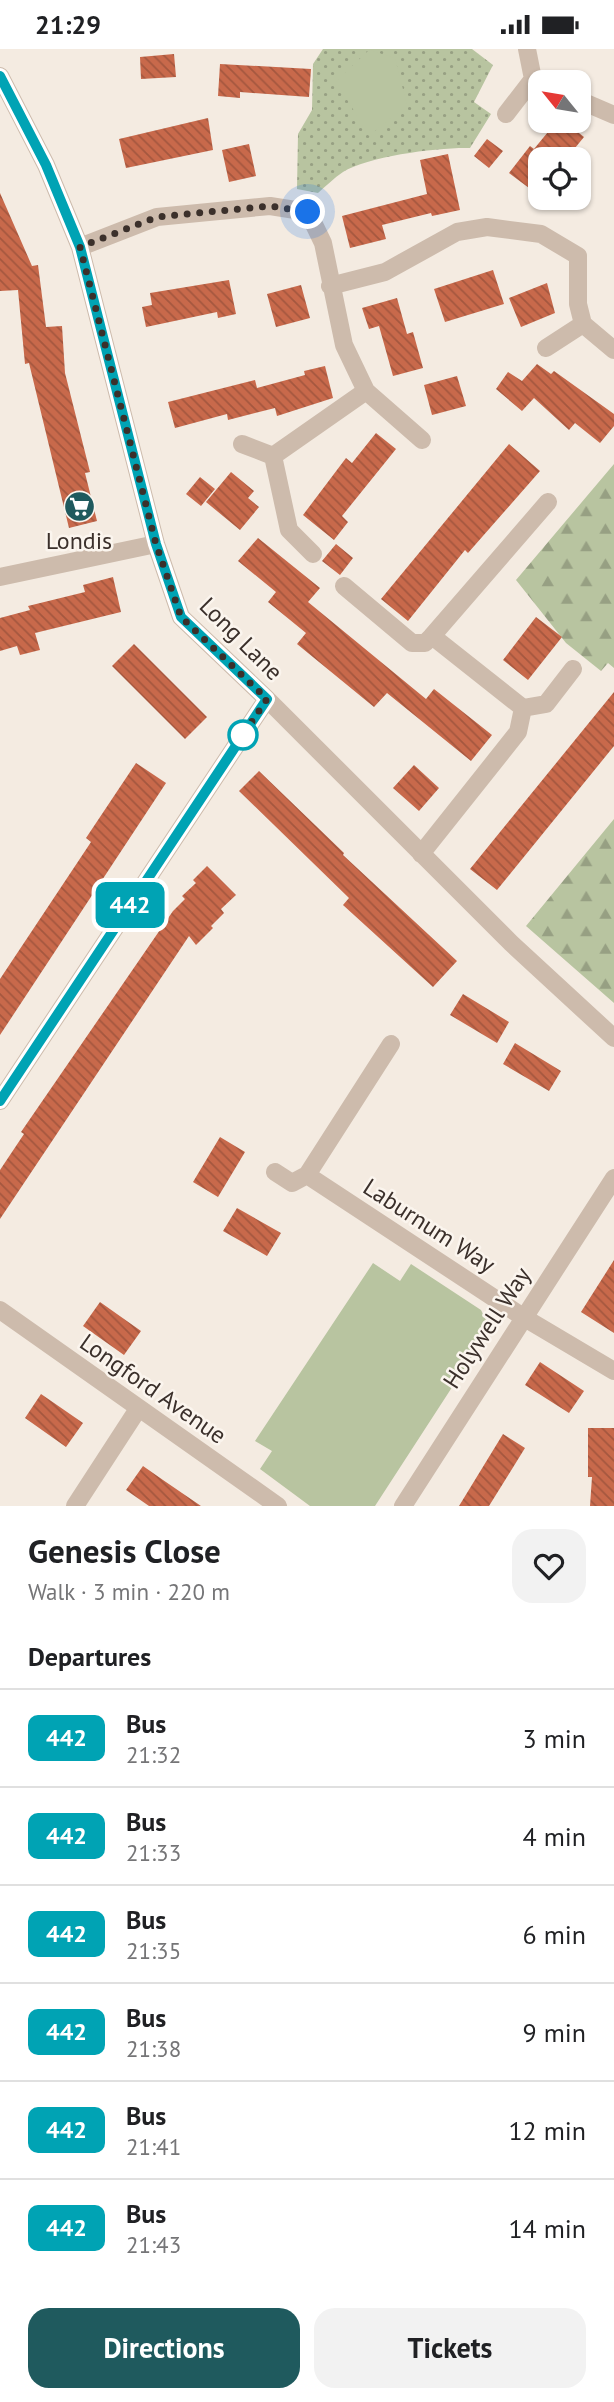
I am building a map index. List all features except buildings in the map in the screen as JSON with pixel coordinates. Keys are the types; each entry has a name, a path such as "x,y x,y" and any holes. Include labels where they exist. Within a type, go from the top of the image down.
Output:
{"street":[{"path":"527,49 534,70"},
{"name":"Long Lane","path":"0,76 46,165 80,247 156,544 181,617 421,854 614,1038"},
{"path":"506,114 528,90"},
{"path":"592,106 614,115"},
{"path":"80,247 157,217 270,206 308,212 317,224 344,345 366,391 422,440"},
{"path":"330,286 385,272 457,232 487,227 541,233 578,256 578,305 583,324 614,349"},
{"path":"546,348 583,324"},
{"path":"273,456 366,391"},
{"path":"242,444 273,456"},
{"path":"273,456 289,530 313,554"},
{"path":"344,586 412,643 425,643 548,502"},
{"path":"0,577 156,544"},
{"path":"432,636 523,708 546,704 573,669"},
{"path":"0,1101 267,699"},
{"path":"421,854 517,732 523,708"},
{"path":"275,1172 292,1183 307,1175 391,1044"},
{"name":"Laburnum Way","path":"307,1175 523,1318 614,1371"},
{"name":"Holywell Way","path":"403,1506 614,1178"},
{"name":"Longford Avenue","path":"0,1310 278,1506"},
{"path":"75,1506 138,1409"}],"green space":[{"path":"323,49 472,49 493,65 474,102 491,114 470,148 423,151 369,161 343,172 318,193 297,189 298,134 312,110 313,64"},
{"path":"369,50 395,58 407,105 369,136 336,81"},
{"path":"614,464 614,668 608,663 601,671 566,643 516,580"},
{"path":"614,819 614,1003 526,926"},
{"path":"373,1263 400,1281 411,1264 481,1310 486,1320 484,1338 375,1506 310,1506 260,1469 272,1451 255,1441"}],"bus line":[{"name":"442","path":"0,76 46,165 80,247 119,389 156,544 181,617 267,699 0,1101"}],"place":[{"name":"Londis","path":"79,507"}],"route":[{"path":"243,735 237,744 267,699 181,617 156,544 119,389 80,247 157,217 270,206 308,212"}]}
